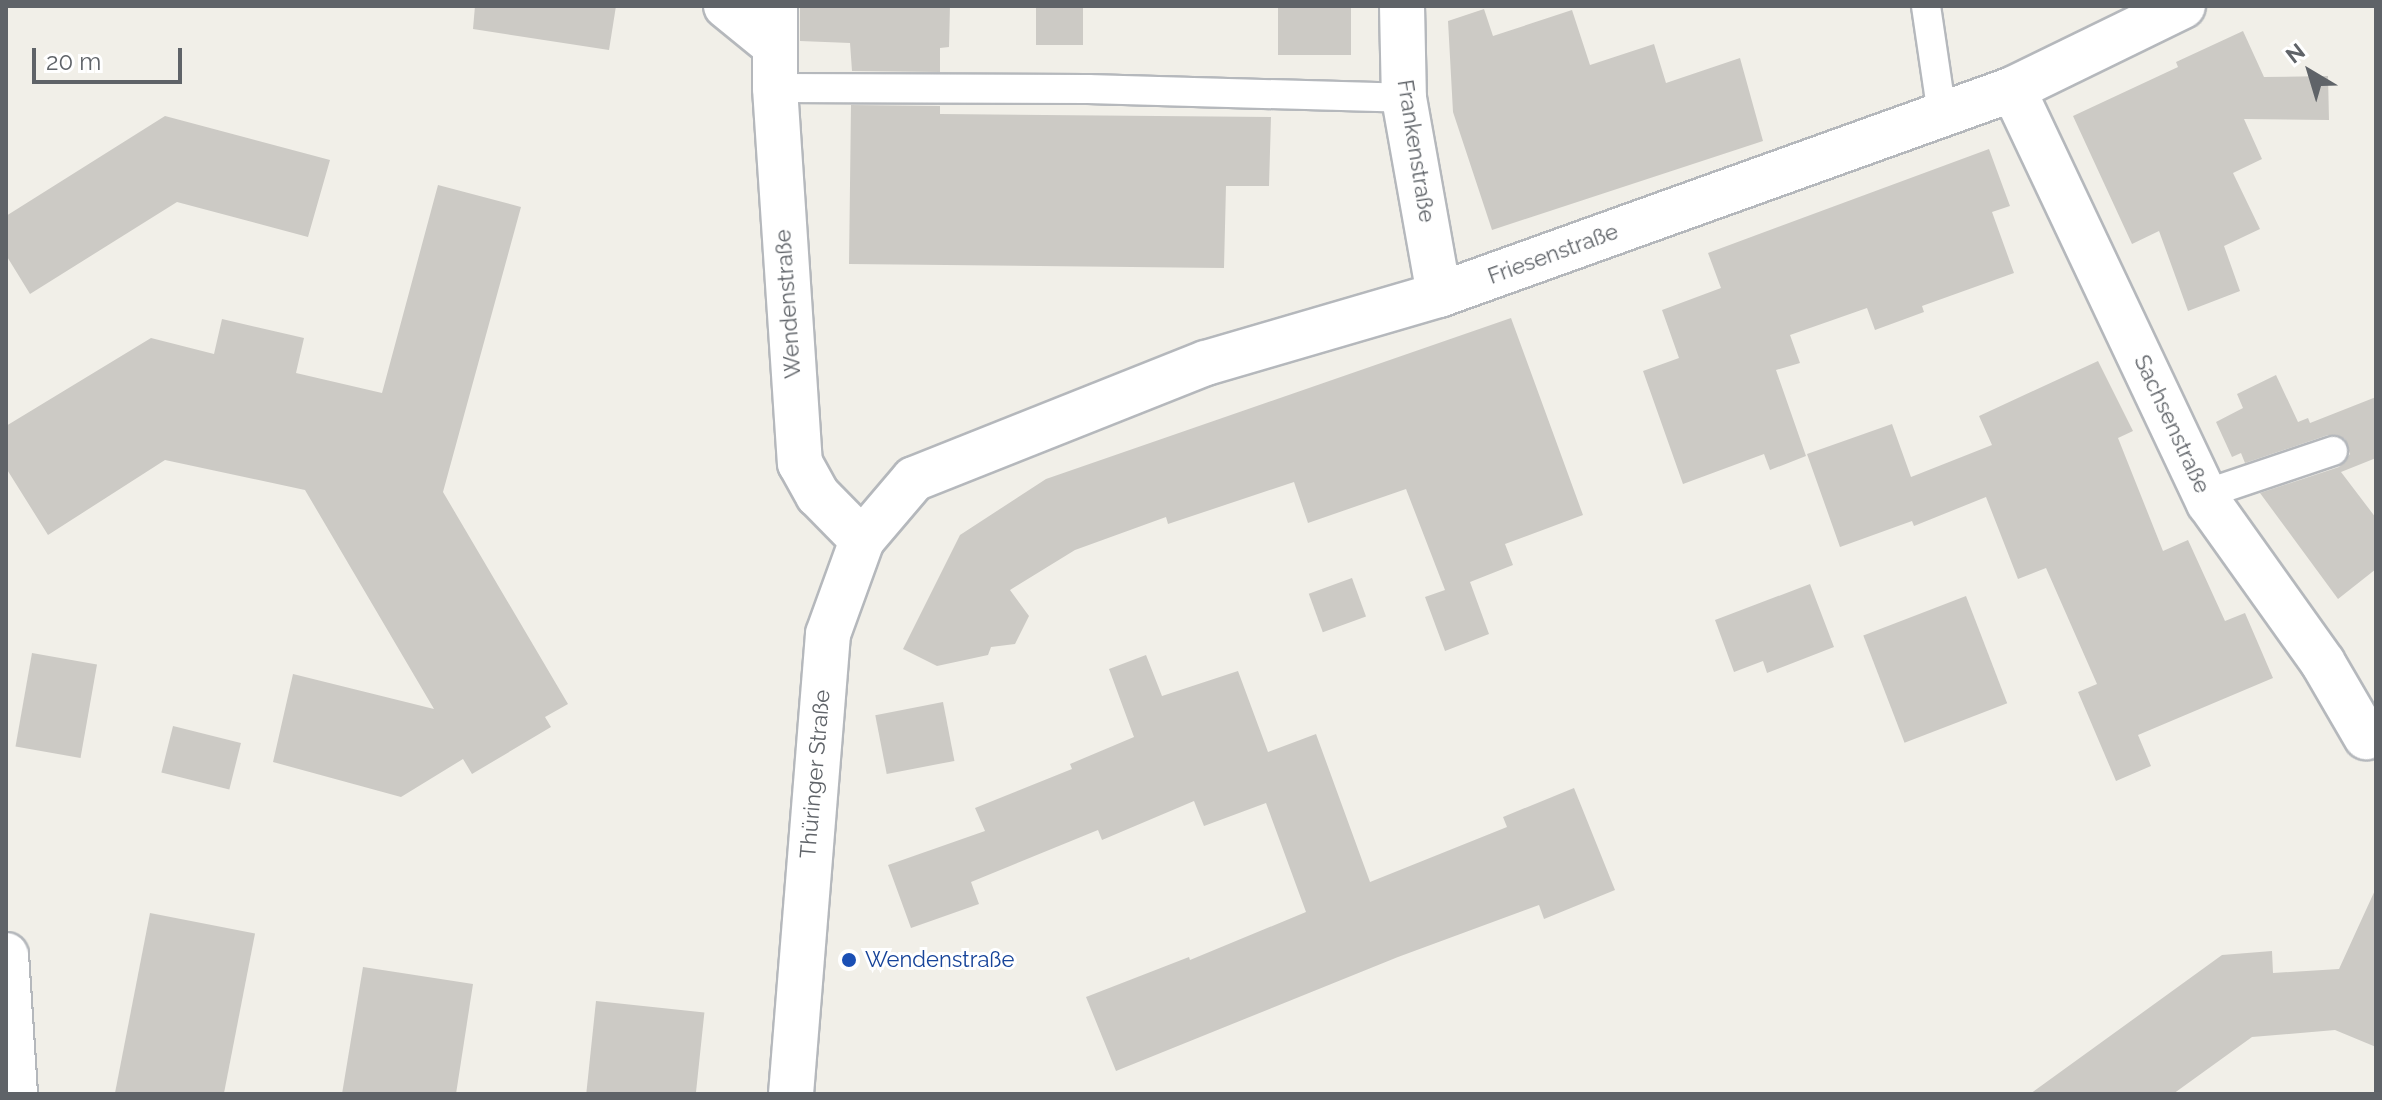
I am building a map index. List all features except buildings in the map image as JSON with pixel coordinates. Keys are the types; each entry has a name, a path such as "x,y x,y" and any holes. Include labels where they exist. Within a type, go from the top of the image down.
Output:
{"street":[{"name":"Wendenstraße","path":"726,6 774,26 775,88 800,463 818,495 862,540"},
{"name":"Frankenstraße","path":"1402,6 1404,98 1439,295"},
{"name":"Friesenstraße","path":"914,479 1206,363 1439,295 2013,89 2173,8"},
{"name":"Sachsenstraße","path":"2013,89 2205,494 2323,663 2366,737"},
{"name":"Thüringer Straße","path":"791,1094 828,634 862,540 914,479"},
{"path":"6,955 15,1094"}],"lane":[{"path":"1926,6 1942,115"},
{"path":"775,88 1088,89 1404,98"},
{"path":"2205,494 2333,451"}],"place":[{"name":"Wendenstraße","path":"849,960"}]}
